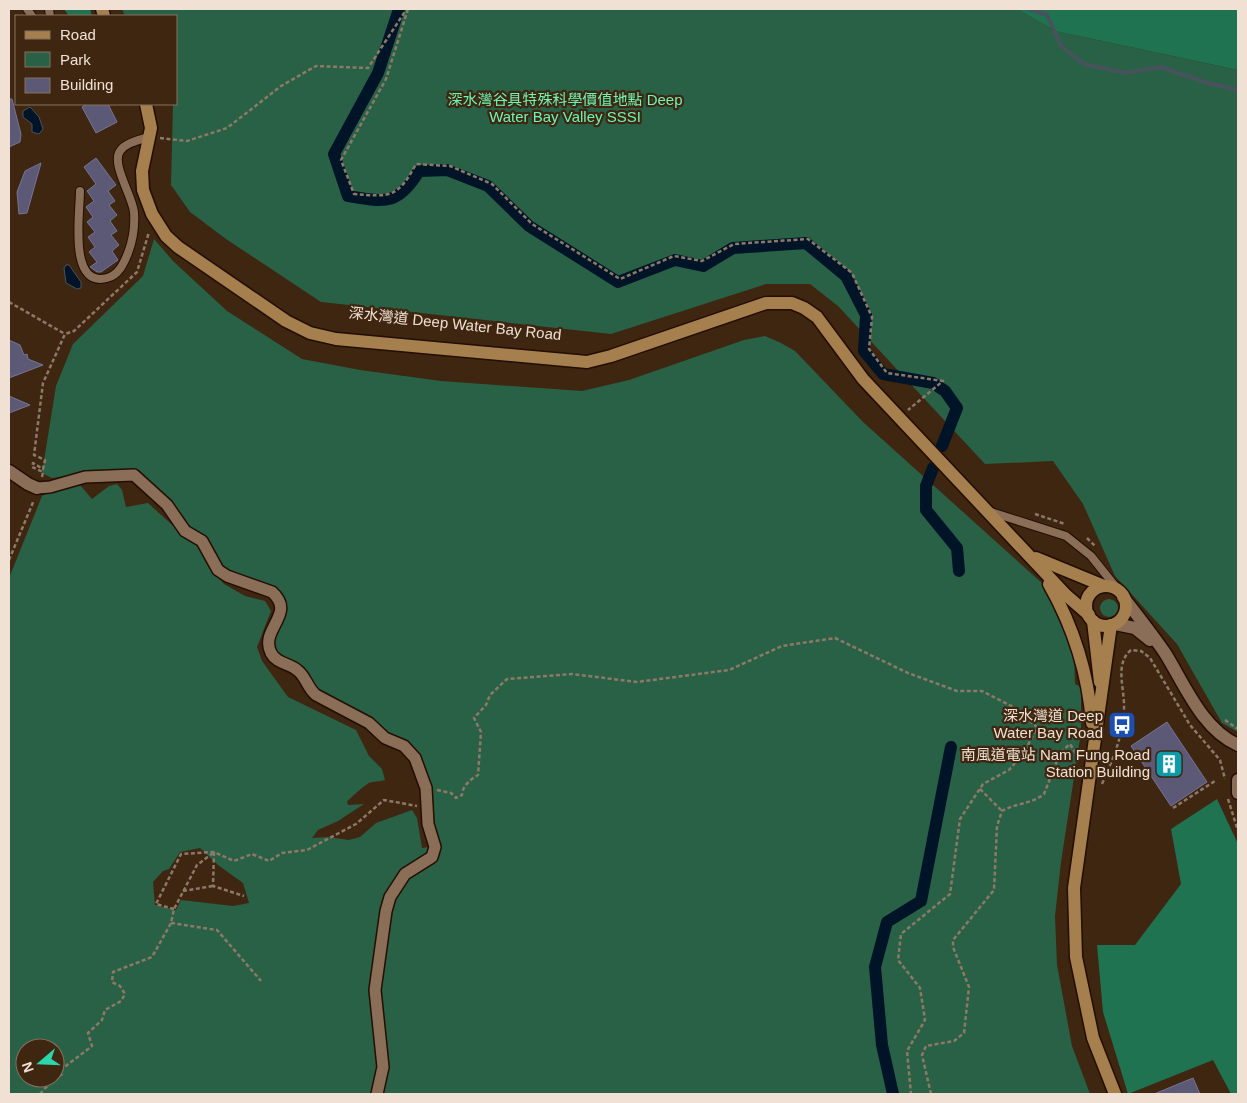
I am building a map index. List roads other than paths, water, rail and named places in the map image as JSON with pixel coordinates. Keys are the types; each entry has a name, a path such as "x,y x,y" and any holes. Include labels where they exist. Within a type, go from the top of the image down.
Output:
{"main road":[{"name":"深水灣道 Deep Water Bay Road","path":"146,105 157,138 144,163 142,184 148,206 161,230 178,247 286,321 303,330 336,339 587,362 611,356 760,304 792,303 811,312 823,322 863,379 1091,618"},
{"name":"深水灣道 Deep Water Bay Road","path":"1030,555 1104,586"},
{"path":"1030,555 1065,612 1076,640 1089,694 1094,750"},
{"path":"1101,692 1091,618 1086,608 1089,597 1097,589 1104,586 1121,594 1125,612 1113,625 1101,692 1074,888 1076,957 1093,1038 1115,1094"},
{"path":"1091,618 1098,624 1113,625"}],"street":[{"path":"9,471 37,488 50,487 84,477 134,475 167,505 185,531 202,541 218,570 227,576 272,592 278,597 281,610 269,639 271,653 277,660 297,670 309,689 316,695 369,723 385,738 404,746 415,758 426,788 428,824 435,847 432,857 406,874 390,897 386,910 375,990 383,1067 377,1094"},
{"name":"深水灣道 Deep Water Bay Road","path":"1121,594 1164,651 1208,721 1224,737 1238,745"},
{"name":"深水灣道 Deep Water Bay Road","path":"1113,625 1135,628 1164,651"},
{"path":"1238,780 1238,793"}],"lane":[{"path":"80,191 80,262 82,268 92,277 106,279 112,277 127,257 134,222 132,201 118,167 117,157 126,145 157,138"},
{"name":"深水灣道 Deep Water Bay Road","path":"987,510 1066,536 1091,556 1121,594"}],"water":[{"path":"30,107 39,117 43,129 39,134 32,132 32,124 23,117 23,111"},
{"path":"66,265 69,265 81,282 81,288 77,289 66,283 64,268"}],"waterway":[{"path":"399,9 378,73 334,154 348,196 372,200 389,199 404,191 419,171 447,170 488,186 529,226 618,282 675,260 703,266 733,248 806,243 846,276 866,315 864,351 883,374 933,383 945,391 957,408 942,446"},
{"path":"1029,9 1047,15 1061,46 1084,64 1125,73 1160,67 1208,83 1238,90"},
{"path":"933,468 926,486 926,510 957,548 959,571"},
{"path":"893,1094 882,1045 875,967 887,922 921,901 951,747"}],"place":[{"name":"深水灣道 Deep Water Bay Road","path":"1122,725"},
{"name":"南風道電站 Nam Fung Road Station Building","path":"1169,764"}],"park label":[{"name":"深水灣谷具特殊科學價值地點 Deep Water Bay Valley SSSI","path":"565,108"}]}
